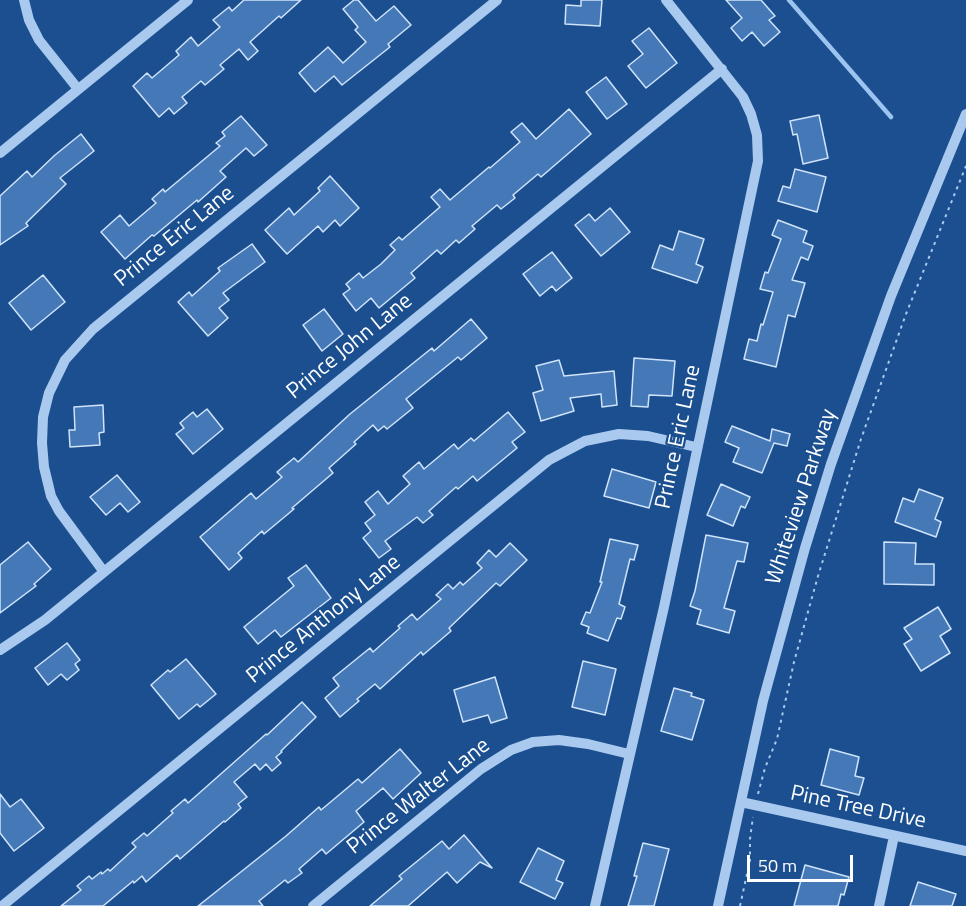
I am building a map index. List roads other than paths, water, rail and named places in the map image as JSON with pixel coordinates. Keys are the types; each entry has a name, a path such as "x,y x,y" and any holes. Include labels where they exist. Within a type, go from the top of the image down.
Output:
{"street":[{"path":"24,0 29,20 39,40 78,89"},
{"path":"0,153 188,0"},
{"name":"Prince Eric Lane","path":"104,572 59,511 49,489 44,467 43,417 49,393 65,360 93,329 497,0"},
{"name":"Prince Eric Lane","path":"595,906 602,884 629,754 664,607 758,162 757,135 751,114 738,90 666,0"},
{"name":"Prince John Lane","path":"0,650 45,620 722,69"},
{"name":"Whiteview Parkway","path":"718,906 786,612 831,464 898,276 966,114"},
{"name":"Prince Anthony Lane","path":"2,902 549,460 585,441 619,434 648,436 696,447"},
{"name":"Prince Walter Lane","path":"313,906 482,769 511,750 533,742 559,740 629,754"},
{"name":"Pine Tree Drive","path":"741,802 966,851"},
{"path":"879,906 894,836"}],"waterway":[{"path":"789,0 891,117"}]}
